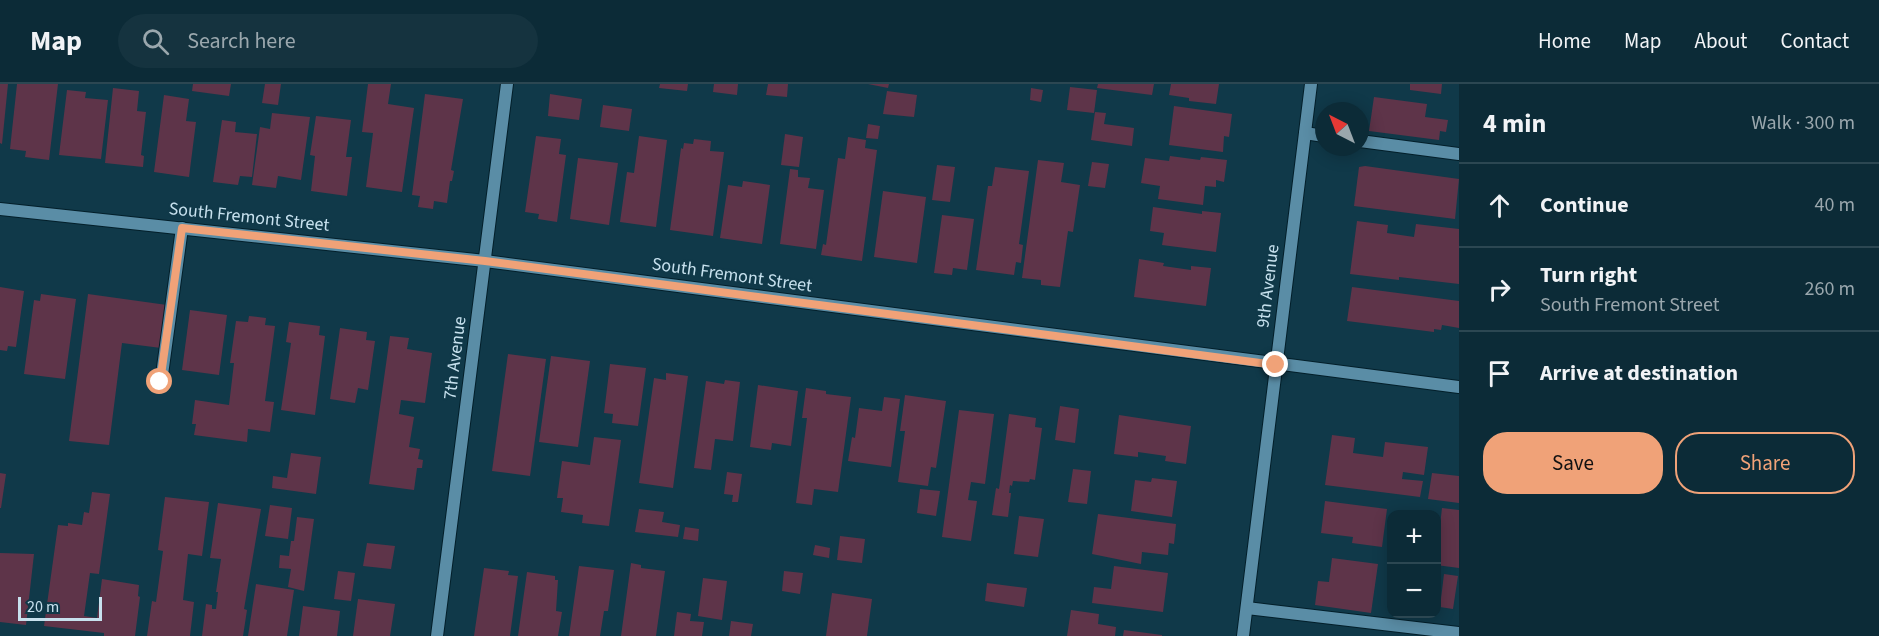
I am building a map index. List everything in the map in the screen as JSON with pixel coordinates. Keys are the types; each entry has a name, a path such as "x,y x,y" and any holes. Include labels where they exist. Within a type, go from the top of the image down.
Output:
{"street":[{"name":"7th Avenue","path":"437,636 507,84"},
{"name":"9th Avenue","path":"1244,636 1311,84"},
{"path":"1305,133 1315,135"},
{"path":"1369,142 1459,154"},
{"name":"South Fremont Street","path":"0,209 485,261 1459,387"},
{"path":"160,382 182,228"},
{"path":"1247,608 1459,633"}],"building":[{"path":"0,84 8,84 2,144 0,143"},
{"path":"17,84 58,84 49,160 25,157 26,151 10,149"},
{"path":"193,84 231,84 229,96 192,91"},
{"path":"265,84 281,84 278,105 262,103"},
{"path":"368,84 391,84 388,104 414,108 402,192 366,187 373,133 362,132"},
{"path":"660,84 688,84 687,91 659,88"},
{"path":"714,84 738,84 737,95 713,92"},
{"path":"768,84 788,84 787,97 766,95"},
{"path":"868,84 889,84 888,88"},
{"path":"1098,84 1154,84 1152,95 1097,88"},
{"path":"1171,84 1219,84 1216,104 1189,101 1189,98 1169,95"},
{"path":"1410,84 1442,84 1441,94 1410,90"},
{"path":"1070,87 1097,90 1094,113 1067,110"},
{"path":"113,88 139,91 137,111 146,112 141,155 144,156 143,167 105,163"},
{"path":"1031,88 1043,90 1041,102 1030,100"},
{"path":"67,90 86,92 85,98 108,100 101,159 59,155"},
{"path":"887,91 917,95 914,117 883,114"},
{"path":"425,94 463,99 451,170 454,171 447,203 434,201 433,209 418,207 420,196 412,195"},
{"path":"550,94 582,99 579,120 548,116"},
{"path":"164,95 189,99 186,121 196,122 189,177 154,172"},
{"path":"1374,97 1427,104 1425,117 1448,120 1446,132 1440,131 1439,140 1369,131"},
{"path":"603,105 632,109 629,131 600,127"},
{"path":"1174,106 1232,114 1229,137 1224,136 1223,152 1169,145"},
{"path":"1095,112 1106,113 1104,124 1134,128 1132,146 1091,140"},
{"path":"272,113 310,117 301,180 278,176 276,188 252,185 260,127 270,129"},
{"path":"316,116 351,120 346,157 352,157 347,196 311,191 315,156 310,155"},
{"path":"222,120 236,122 235,132 257,134 252,177 240,176 238,185 213,182"},
{"path":"868,124 880,126 878,139 866,138"},
{"path":"785,134 803,137 799,167 781,165"},
{"path":"536,136 561,139 559,154 566,155 557,222 538,219 539,214 525,212"},
{"path":"639,136 667,140 656,227 620,222 627,172 634,173"},
{"path":"848,137 866,140 865,148 877,150 862,261 821,255 823,244 826,245 838,158 845,159"},
{"path":"694,139 711,141 710,151 724,152 713,236 670,230 681,148 683,149 684,143 693,144"},
{"path":"1170,156 1200,160 1201,157 1227,160 1224,182 1216,180 1216,187 1205,186 1203,205 1158,199 1160,186 1141,183 1145,158 1169,161"},
{"path":"578,158 618,163 609,225 570,219"},
{"path":"1038,160 1064,163 1061,182 1080,185 1073,232 1068,231 1060,287 1041,285 1041,280 1022,278"},
{"path":"1092,162 1109,164 1105,188 1088,186"},
{"path":"937,165 955,167 950,202 932,200"},
{"path":"995,167 1029,171 1019,244 1023,245 1021,263 1016,262 1014,275 976,270 988,186 992,186"},
{"path":"1359,167 1459,179 1455,219 1354,206"},
{"path":"790,169 798,170 798,177 810,178 808,188 824,190 816,249 780,244"},
{"path":"743,181 770,185 762,244 720,238 728,185 742,187"},
{"path":"883,191 926,197 917,263 874,257"},
{"path":"1153,207 1202,214 1202,211 1221,213 1216,252 1162,245 1164,233 1150,231"},
{"path":"942,215 974,219 967,270 953,268 952,275 934,273"},
{"path":"1357,221 1388,225 1387,233 1414,237 1416,224 1459,229 1459,284 1350,274"},
{"path":"1139,259 1164,263 1163,266 1191,270 1191,266 1211,268 1206,306 1134,297"},
{"path":"0,287 24,291 16,347 8,346 7,351 0,350"},
{"path":"1352,287 1459,301 1459,328 1442,325 1441,330 1434,329 1434,332 1347,321"},
{"path":"41,294 76,299 65,379 24,374 34,300 40,301"},
{"path":"88,294 167,305 161,348 122,343 109,445 69,441"},
{"path":"190,310 227,315 219,375 182,370"},
{"path":"249,316 266,318 265,325 275,326 265,401 274,402 270,432 248,429 247,442 194,435 196,424 192,424 195,400 229,405 234,363 230,363 236,321 248,322"},
{"path":"289,322 320,326 319,335 325,336 315,415 281,410 291,343 286,342"},
{"path":"340,328 367,332 366,340 375,341 368,390 358,388 355,403 330,399"},
{"path":"390,336 409,338 407,349 432,353 425,403 401,400 399,414 414,417 409,447 420,449 418,459 423,460 422,468 417,468 414,490 369,484"},
{"path":"508,354 546,359 530,476 492,471"},
{"path":"551,356 590,361 578,447 539,442"},
{"path":"610,364 646,368 638,426 612,423 613,414 604,413"},
{"path":"666,373 688,376 673,488 639,483 654,378 666,380"},
{"path":"725,380 740,382 733,441 715,439 711,470 694,468 706,381 724,384"},
{"path":"758,385 798,391 791,446 772,443 771,450 750,447"},
{"path":"806,388 826,391 826,394 851,397 838,492 814,489 812,505 796,503 807,418 802,418"},
{"path":"905,395 946,401 936,468 931,467 928,486 898,482 905,431 900,431"},
{"path":"884,397 900,399 891,467 848,461 852,437 855,438 859,408 882,411"},
{"path":"1060,406 1079,409 1075,443 1055,440"},
{"path":"959,410 994,414 985,484 971,482 968,500 977,501 971,541 942,537"},
{"path":"1009,414 1036,418 1035,427 1042,428 1035,480 1013,481 1012,486 1010,485 1008,517 992,515 996,488 999,489"},
{"path":"1119,415 1191,426 1186,464 1165,461 1166,456 1138,452 1138,457 1114,454"},
{"path":"1332,435 1355,438 1353,453 1383,457 1385,442 1428,447 1424,475 1403,472 1402,479 1423,481 1420,497 1325,485"},
{"path":"594,437 621,440 609,526 582,523 583,515 561,512 563,498 557,498 562,461 590,465"},
{"path":"291,453 321,457 316,494 272,488 273,476 287,478"},
{"path":"1073,469 1091,471 1087,504 1068,502"},
{"path":"727,472 742,474 738,502 732,502 733,495 724,494"},
{"path":"0,473 6,474 1,508 0,508"},
{"path":"1432,473 1459,476 1459,503 1428,499"},
{"path":"1152,478 1177,481 1172,517 1131,511 1135,480 1151,482"},
{"path":"920,489 940,491 936,516 917,513"},
{"path":"92,492 110,494 99,574 90,573 84,616 97,618 102,579 139,585 138,596 140,597 135,636 104,636 104,633 44,626 58,525 68,526 68,523 82,525 84,512 89,513"},
{"path":"165,497 209,502 202,556 188,554 183,600 194,602 190,636 147,636 152,601 156,602 163,551 158,550"},
{"path":"1325,501 1387,509 1382,547 1352,543 1353,537 1321,533"},
{"path":"218,503 261,509 244,609 247,610 243,636 202,636 206,604 216,609 221,559 210,558"},
{"path":"270,505 292,508 288,539 265,536"},
{"path":"1442,508 1459,510 1459,568 1441,566"},
{"path":"639,509 664,512 662,522 680,525 678,537 635,532"},
{"path":"1098,514 1176,524 1174,544 1169,543 1168,555 1142,552 1141,564 1092,554"},
{"path":"1019,516 1044,519 1038,557 1014,554"},
{"path":"297,517 314,519 304,591 288,587 291,569 279,568 280,555 289,556 291,541 294,541"},
{"path":"685,527 699,529 698,541 683,539"},
{"path":"840,536 865,539 862,563 837,560"},
{"path":"367,543 395,546 391,569 363,566"},
{"path":"815,545 830,548 829,558 813,555"},
{"path":"0,553 34,554 26,625 0,622"},
{"path":"1332,558 1378,564 1371,613 1315,605 1318,581 1329,582"},
{"path":"631,563 641,565 641,568 665,571 656,636 621,636"},
{"path":"579,566 614,570 608,611 604,611 600,636 569,636"},
{"path":"1114,566 1168,573 1163,612 1092,603 1094,587 1111,589"},
{"path":"484,568 509,571 508,575 518,576 510,636 474,636"},
{"path":"338,571 355,573 351,601 334,599"},
{"path":"784,571 803,573 800,594 782,591"},
{"path":"527,572 555,576 555,580 558,580 556,611 562,612 558,636 518,636"},
{"path":"1444,574 1458,576 1453,609 1441,607"},
{"path":"703,578 727,581 722,620 698,616"},
{"path":"987,583 1027,588 1024,607 985,601"},
{"path":"256,584 294,590 287,636 248,636"},
{"path":"832,593 872,599 867,636 826,636"},
{"path":"358,599 395,604 390,636 353,636"},
{"path":"303,606 340,611 337,636 299,636"},
{"path":"1071,610 1099,614 1098,624 1116,627 1115,636 1067,636"},
{"path":"677,612 691,614 690,621 704,622 702,636 674,636"},
{"path":"731,621 753,624 751,636 729,636"},
{"path":"1124,630 1162,635 1162,636 1123,636"}],"route":[{"path":"160,382 182,228 485,261 1276,365"}]}
